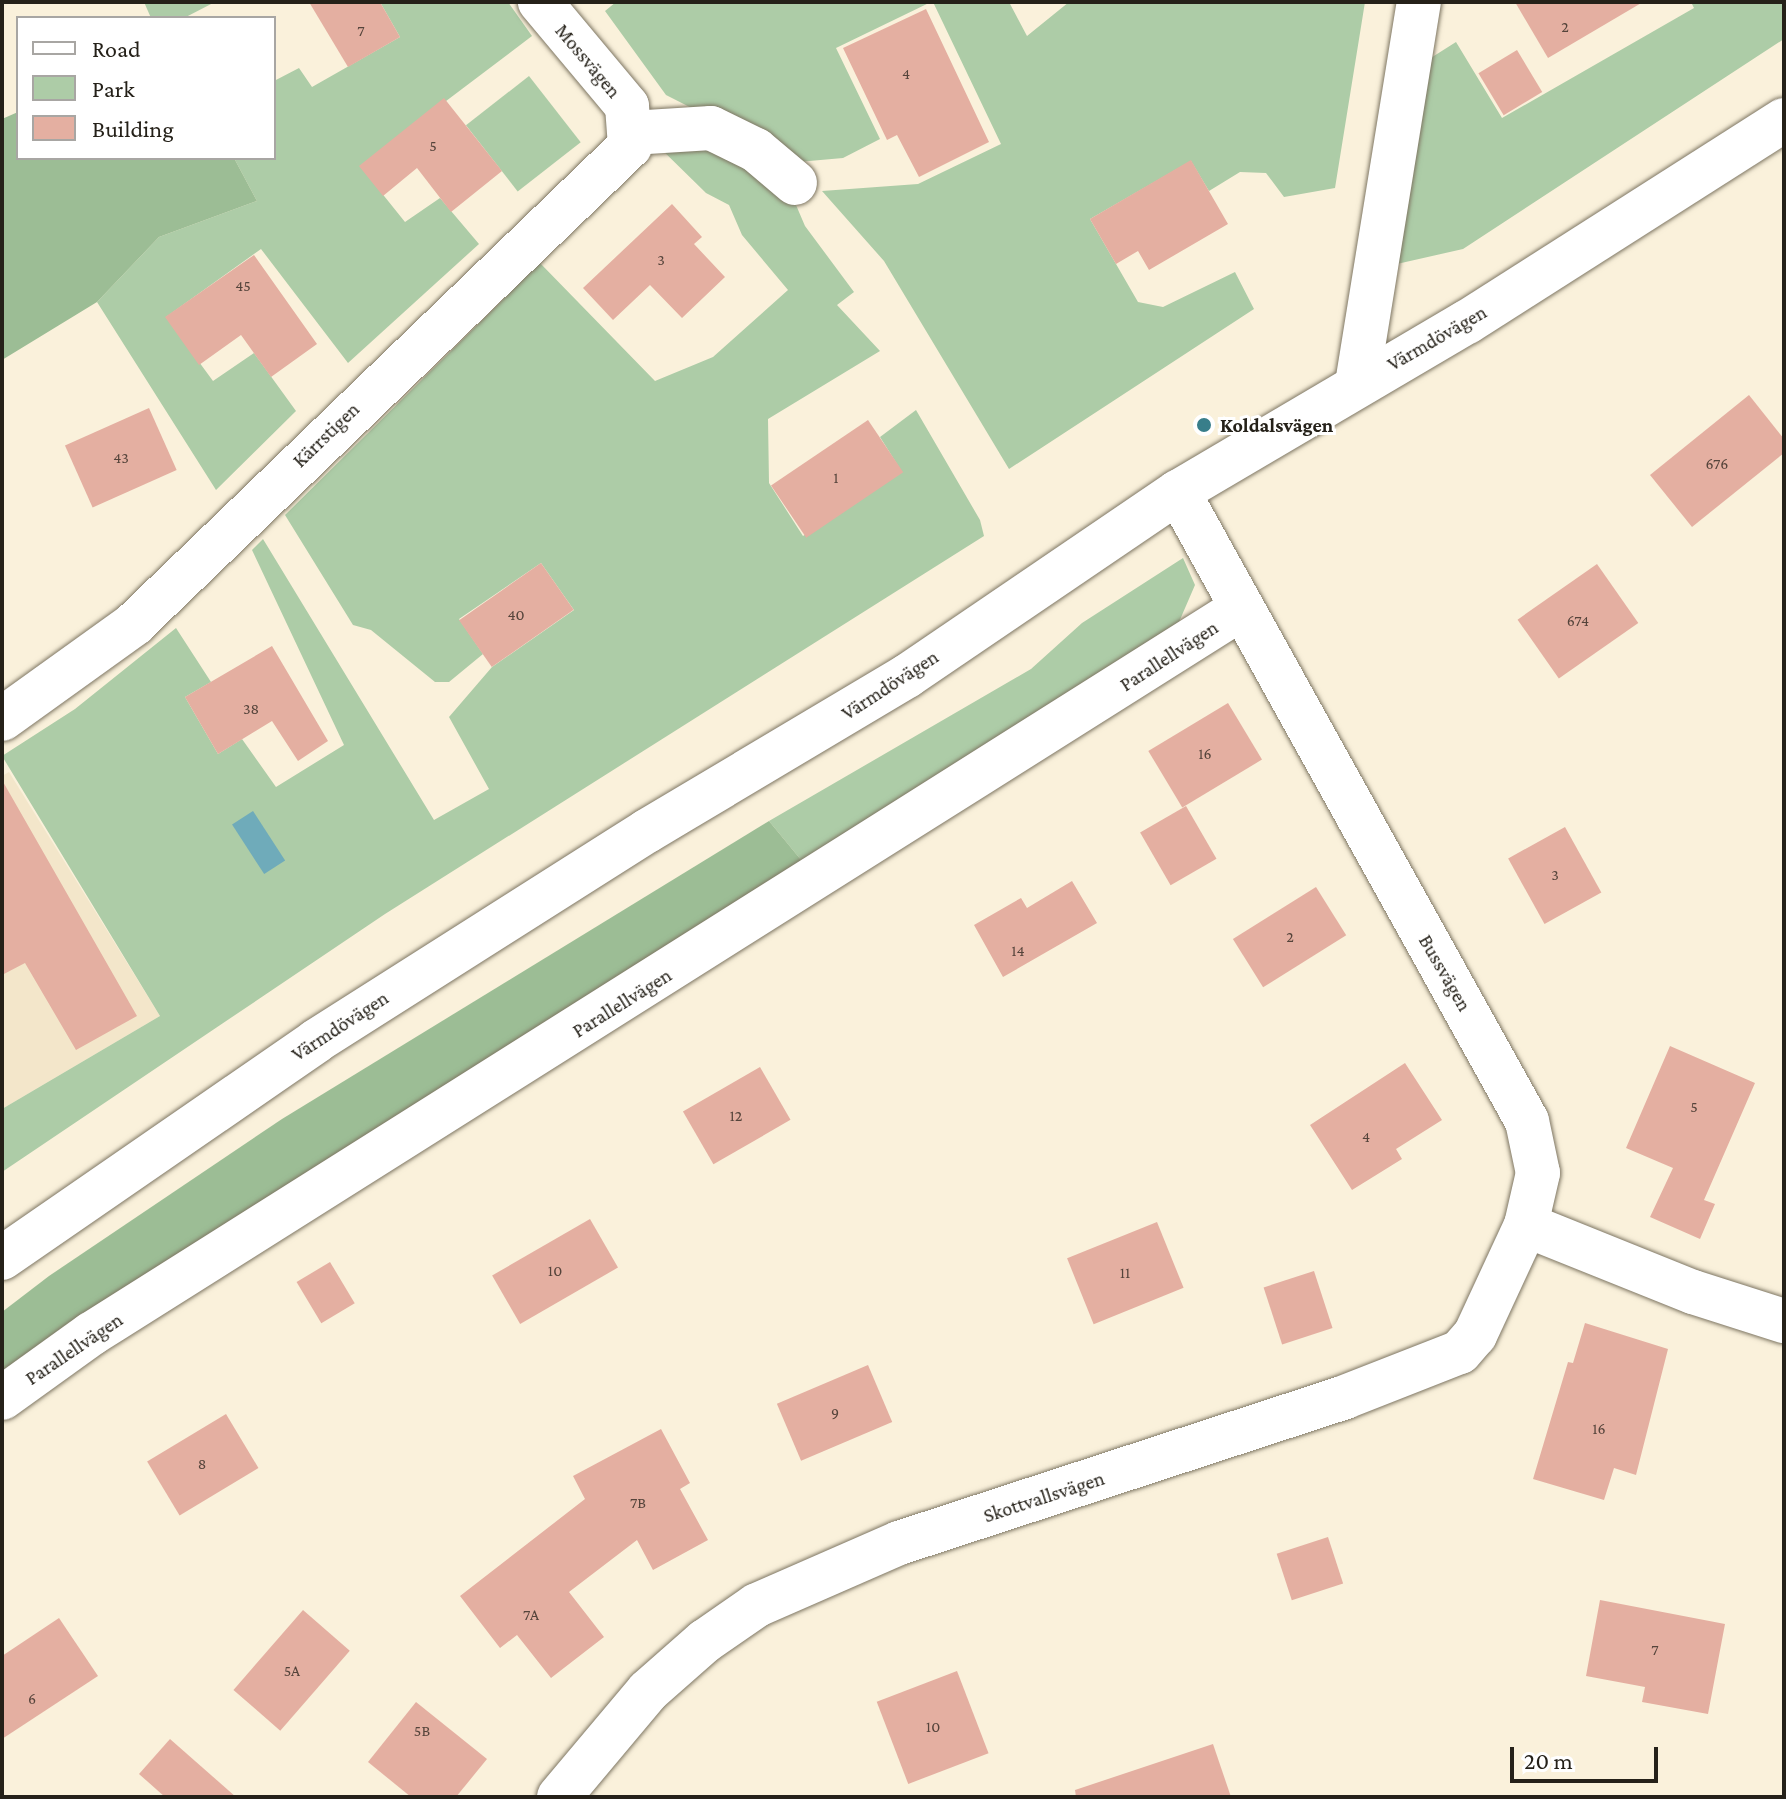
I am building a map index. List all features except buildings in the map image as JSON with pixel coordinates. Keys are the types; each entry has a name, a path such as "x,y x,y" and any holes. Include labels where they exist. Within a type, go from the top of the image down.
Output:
{"street":[{"name":"Mossvägen","path":"540,2 627,106 631,133"},
{"path":"1357,384 1419,2"},
{"name":"Värmdövägen","path":"2,1258 316,1041 647,831 907,676 1178,492 1467,322 1784,120"},
{"path":"631,133 711,128 756,150 795,183"},
{"name":"Kärrstigen","path":"2,719 134,624 630,146 631,133"},
{"name":"Bussvägen","path":"1178,492 1527,1121 1538,1173 1526,1225"},
{"name":"Parallellvägen","path":"2,1398 91,1334 1242,608"},
{"path":"1526,1225 1693,1292 1784,1321"},
{"name":"Skottvallsvägen","path":"559,1797 648,1691 705,1641 757,1605 899,1543 1345,1397 1460,1352 1482,1321 1526,1225"}],"shaded area":[{"path":"9,772 160,1016 2,1109 2,776"}],"green space":[{"path":"144,2 215,2 188,16 150,16"},
{"path":"380,2 508,2 532,36 360,166 405,222 440,198 479,244 348,363 261,249 166,317 213,381 254,353 296,411 216,490 97,302 159,237 257,201 235,160 276,160 276,80 299,68 312,87 400,37"},
{"path":"616,2 931,2 836,48 880,139 843,158 798,162 666,95 605,11"},
{"path":"933,2 1009,2 1027,36 1069,2 1365,2 1335,188 1284,197 1266,173 1240,172 1209,191 1191,161 1090,219 1138,302 1163,307 1235,272 1254,309 1009,469 884,261 822,191 918,184 1001,144"},
{"path":"1691,2 1784,2 1784,39 1463,249 1388,266 1426,61 1456,42 1502,118 1694,8"},
{"path":"529,76 581,142 518,191 466,125"},
{"path":"16,113 16,160 235,160 257,201 159,237 97,302 2,360 2,119"},
{"path":"676,138 765,174 796,205 805,226 854,292 837,305 880,351 768,419 769,483 803,536 902,472 880,437 916,410 980,520 984,536 385,914 2,1172 2,1109 160,1016 2,756 75,709 176,628 211,682 185,697 218,754 242,739 276,787 344,745 252,550 263,539 434,820 489,789 449,717 492,667 574,610 541,563 459,619 483,654 449,682 435,682 371,630 353,625 285,515 540,263 655,381 713,357 788,290 742,235 729,205 706,193 656,144"},
{"path":"1183,558 1195,585 1179,622 802,861 769,821 1031,669 1082,623"},
{"path":"769,821 802,861 2,1380 2,1312 49,1276 282,1119"}],"water":[{"path":"253,811 285,860 264,874 232,825"}],"place":[{"name":"Koldalsvägen","path":"1204,425"}]}
